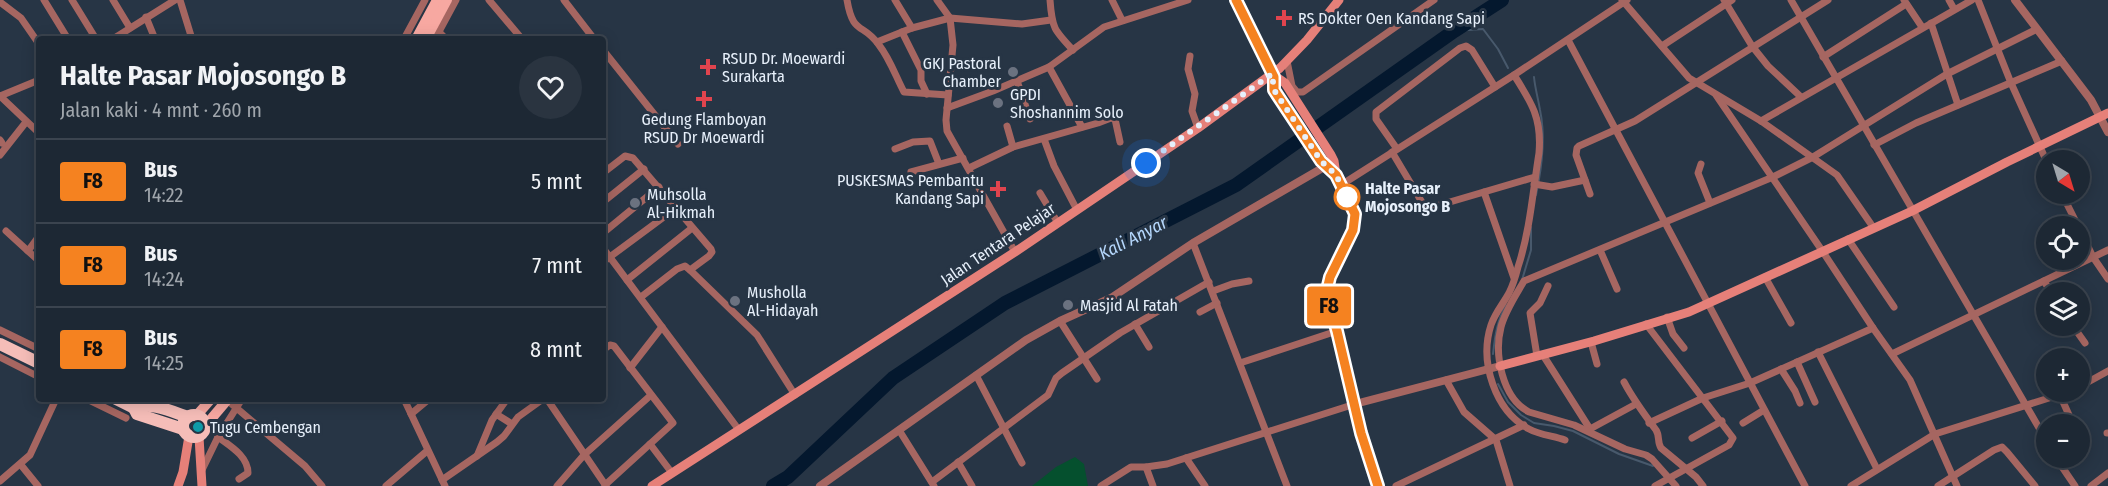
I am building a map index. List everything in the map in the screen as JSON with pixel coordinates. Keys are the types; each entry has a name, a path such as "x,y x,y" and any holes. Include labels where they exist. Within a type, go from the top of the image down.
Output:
{"highway":[{"path":"0,344 36,357"},
{"path":"140,405 152,406 204,421 206,425 204,432 190,434 141,416 131,408 140,405"},
{"path":"189,416 183,425 190,434"}],"main road":[{"path":"418,36 437,0"},
{"path":"429,36 436,29 447,0"},
{"path":"1236,0 1273,76 1274,90 1323,164 1336,175"},
{"name":"Jalan Tentara Pelajar","path":"652,486 1015,252 1273,76 1307,40 1339,0"},
{"path":"1273,76 1285,83 1333,158 1336,175 1355,214 1351,237 1327,285 1326,294 1368,460 1378,486"},
{"path":"1500,365 1591,342 1689,312 1912,211 2104,115"},
{"path":"189,416 207,402"},
{"path":"206,425 225,402"},
{"path":"190,434 201,472 202,486"},
{"path":"178,486 190,434"}],"street":[{"path":"44,0 66,36"},
{"path":"72,0 94,36"},
{"path":"113,0 130,28"},
{"path":"123,36 130,28 175,0"},
{"path":"180,0 191,36"},
{"path":"406,36 425,0"},
{"path":"435,36 436,29 456,0"},
{"path":"489,0 519,36"},
{"path":"564,0 592,36"},
{"path":"847,0 851,20 878,42 904,92 948,96"},
{"path":"895,0 912,28"},
{"path":"937,0 950,18 953,45 947,131 1015,252"},
{"path":"1050,0 1051,20 1056,31 1073,50"},
{"path":"1112,0 1122,20"},
{"path":"947,108 1048,67 1104,27 1164,4 1188,0"},
{"path":"1287,61 1292,86 1298,92 1303,93 1434,0"},
{"path":"1791,0 2036,422"},
{"path":"1590,194 1576,155 1577,148 1649,113 1828,0"},
{"path":"1949,0 1954,9"},
{"path":"1761,122 1972,0"},
{"path":"1978,0 2041,150"},
{"path":"2015,0 2104,115 2108,132"},
{"path":"1341,184 1514,75 1624,1 1680,70 1695,82 1813,157 1843,183 1873,227"},
{"path":"1662,46 1727,1 1752,46 1768,66 1801,97"},
{"path":"0,2 21,18 36,40"},
{"path":"1823,57 1905,2 1922,27"},
{"path":"146,17 154,36"},
{"path":"878,42 912,28 950,18 1022,24 1051,20"},
{"path":"1931,23 1958,105"},
{"path":"1565,440 1534,431 1516,421 1501,404 1492,383 1488,337 1491,325 1517,282 1773,177 1813,157 1947,74 2037,28"},
{"path":"436,29 443,36"},
{"path":"902,32 921,70 921,81 927,94"},
{"path":"1568,40 1805,486"},
{"path":"1495,87 1472,50 1466,46 1460,48 1376,112 1376,118 1426,209 1484,192 1537,183 1560,186 1585,180"},
{"path":"606,54 678,144"},
{"path":"1190,57 1188,69 1195,94 1192,111 1198,128"},
{"path":"1874,145 1916,123 2062,62"},
{"path":"1048,67 1082,127"},
{"path":"1514,75 1533,104 1537,114 1540,140 1537,183 1517,282 1500,330 1500,365 1507,389 1522,408 1589,430 1616,445 1646,455 1652,459 1663,482 1676,486"},
{"path":"36,81 0,96 36,130"},
{"path":"1017,81 1030,119"},
{"path":"1716,95 1914,388 1957,486"},
{"path":"969,168 1013,147 1113,117 1120,142"},
{"path":"0,155 26,122"},
{"path":"1007,126 1013,147"},
{"path":"1044,139 1054,166 1077,210"},
{"path":"895,149 913,142 930,141 939,164"},
{"path":"606,171 627,155 644,169 712,252 690,270"},
{"path":"911,172 963,158"},
{"path":"820,486 1026,340 1060,321 1111,298 1193,243 1333,158"},
{"path":"1701,164 1698,173 1710,203"},
{"path":"606,200 644,169"},
{"path":"606,231 659,187"},
{"path":"1484,192 1517,282"},
{"path":"1041,193 1058,223"},
{"path":"606,260 676,208"},
{"path":"627,280 692,228"},
{"path":"6,231 36,258"},
{"path":"1848,239 1894,307"},
{"path":"28,251 36,240"},
{"path":"1193,243 1287,486"},
{"path":"1600,249 1617,289"},
{"path":"1892,354 2108,250"},
{"path":"2090,251 2108,279"},
{"path":"606,252 739,430"},
{"path":"641,297 677,269 685,266 757,336 795,395"},
{"path":"1765,277 1791,323"},
{"path":"1213,291 1249,281"},
{"path":"899,430 933,484 1002,427 1048,394 1056,378 1083,357 1209,282"},
{"path":"1548,286 1540,303 1530,313 1540,355 1589,430"},
{"path":"1200,312 1217,303"},
{"path":"1667,317 1673,334 1684,348"},
{"path":"1060,321 1097,378"},
{"path":"1135,324 1149,346"},
{"path":"1646,324 1732,434 1732,442 1663,482"},
{"path":"630,368 662,327"},
{"path":"1649,423 1703,398 1750,383 1873,328"},
{"path":"0,330 36,357"},
{"path":"1240,363 1337,331"},
{"path":"2080,336 2085,343"},
{"path":"1591,342 1597,364"},
{"path":"547,402 605,485 673,423 614,346 610,345 606,348"},
{"path":"1818,352 1877,470"},
{"path":"0,357 36,375"},
{"path":"1797,362 1815,402"},
{"path":"1101,486 1131,467 1146,467 1186,458 1355,404 1500,365"},
{"path":"1781,369 1800,403"},
{"path":"2090,381 2108,371"},
{"path":"976,375 1022,463"},
{"path":"1446,380 1464,412 1496,440 1510,486"},
{"path":"1624,382 1636,404 1657,431 1658,444 1661,448 1703,486"},
{"path":"557,486 584,455 651,395"},
{"path":"3,486 0,482 21,465 34,448 55,402"},
{"path":"102,402 131,408"},
{"path":"230,402 305,466 322,486"},
{"path":"201,472 218,437 240,402"},
{"path":"405,402 444,483 504,436 518,417 540,402"},
{"path":"411,414 425,402"},
{"path":"477,456 496,414 505,402"},
{"path":"1851,486 1935,434 2036,402"},
{"path":"1589,430 1636,404"},
{"path":"1743,423 1764,410"},
{"path":"496,414 512,424"},
{"path":"1692,438 1722,421"},
{"path":"1396,486 1524,425"},
{"path":"218,437 247,463 248,473 239,479"},
{"path":"650,444 672,473"},
{"path":"1938,486 2002,447 2035,486"},
{"path":"386,486 427,451"},
{"path":"1186,458 1205,486"},
{"path":"958,462 972,486"},
{"path":"21,465 38,486"},
{"path":"1146,467 1153,486"},
{"path":"2063,468 2075,486"},
{"path":"2091,486 2108,472"}],"green space":[{"path":"1075,457 1084,464 1088,486 1032,486 1056,467"}],"waterway":[{"name":"Kali Anyar","path":"773,486 788,477 893,378 1005,303 1236,185 1454,31 1502,0"},
{"path":"1454,31 1483,29 1498,49 1508,68"},
{"path":"1534,77 1542,121 1543,142 1536,195"},
{"path":"1522,280 1531,250 1531,227"},
{"path":"1493,354 1500,317 1506,305"},
{"path":"1498,384 1508,402 1521,415 1534,423 1573,431 1619,454 1653,466"}],"bus line":[{"name":"F8","path":"1236,0 1274,77 1274,90 1321,161 1336,175 1353,207 1355,224 1351,237 1330,277 1326,294 1368,460 1378,486"}],"place":[{"name":"RS Dokter Oen Kandang Sapi","path":"1284,18"},
{"name":"RSUD Dr. Moewardi Surakarta","path":"708,67"},
{"name":"GKJ Pastoral Chamber","path":"1013,72"},
{"name":"Gedung Flamboyan RSUD Dr Moewardi","path":"704,99"},
{"name":"GPDI Shoshannim Solo","path":"998,103"},
{"name":"PUSKESMAS Pembantu Kandang Sapi","path":"998,189"},
{"name":"Halte Pasar Mojosongo B","path":"1347,197"},
{"name":"Muhsolla Al-Hikmah","path":"635,203"},
{"name":"Musholla Al-Hidayah","path":"735,301"},
{"name":"Masjid Al Fatah","path":"1068,305"},
{"name":"Tugu Cembengan","path":"198,427"}],"route":[{"path":"1146,163 1272,74 1274,90 1321,161 1336,175 1347,197"}]}
